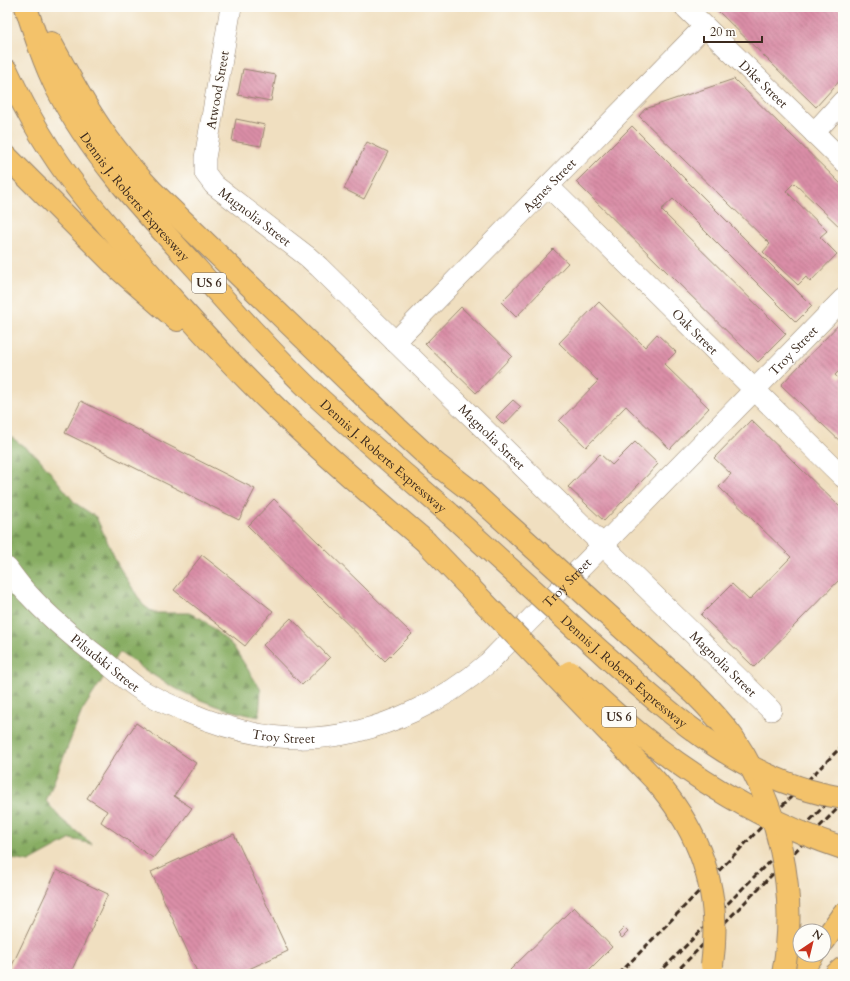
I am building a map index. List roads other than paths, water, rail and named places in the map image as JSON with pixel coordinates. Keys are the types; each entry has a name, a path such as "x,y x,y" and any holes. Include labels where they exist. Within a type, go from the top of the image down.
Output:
{"highway":[{"name":"Dennis J. Roberts Expressway","path":"26,7 43,57 61,95 94,149 138,204 284,363 330,408 450,514 658,703 700,736 729,755 760,772 811,791 843,798"},
{"path":"31,7 89,110 113,145 144,182 178,217 436,464 472,491 690,688 732,736 762,789 773,819 782,854 788,904 788,936 783,974"},
{"name":"US 6","path":"7,70 36,127 76,187 122,242 242,374 299,430 425,541 624,721 680,766 725,795 756,812 806,835 843,848"},
{"path":"7,157 121,271 242,374"},
{"path":"425,541 654,778 681,814 700,852 712,892 715,931 711,969"},
{"path":"832,930 843,914"},
{"path":"799,974 808,963"},
{"path":"836,974 843,968"}],"street":[{"name":"Atwood Street","path":"205,173 205,158 231,7"},
{"name":"Dike Street","path":"684,7 843,161"},
{"name":"Agnes Street","path":"394,342 704,27"},
{"path":"814,133 843,101"},
{"name":"Magnolia Street","path":"205,173 220,192 308,257 771,710"},
{"name":"Oak Street","path":"548,186 843,477"},
{"name":"Troy Street","path":"225,727 272,736 298,738 319,738 356,732 400,718 456,689 479,671 843,299"},
{"name":"Pilsudski Street","path":"7,568 27,593 70,635 139,688 165,703 225,727"}],"railway":[{"path":"619,974 843,745"},
{"path":"658,974 843,787"},
{"path":"674,974 843,803"}]}
